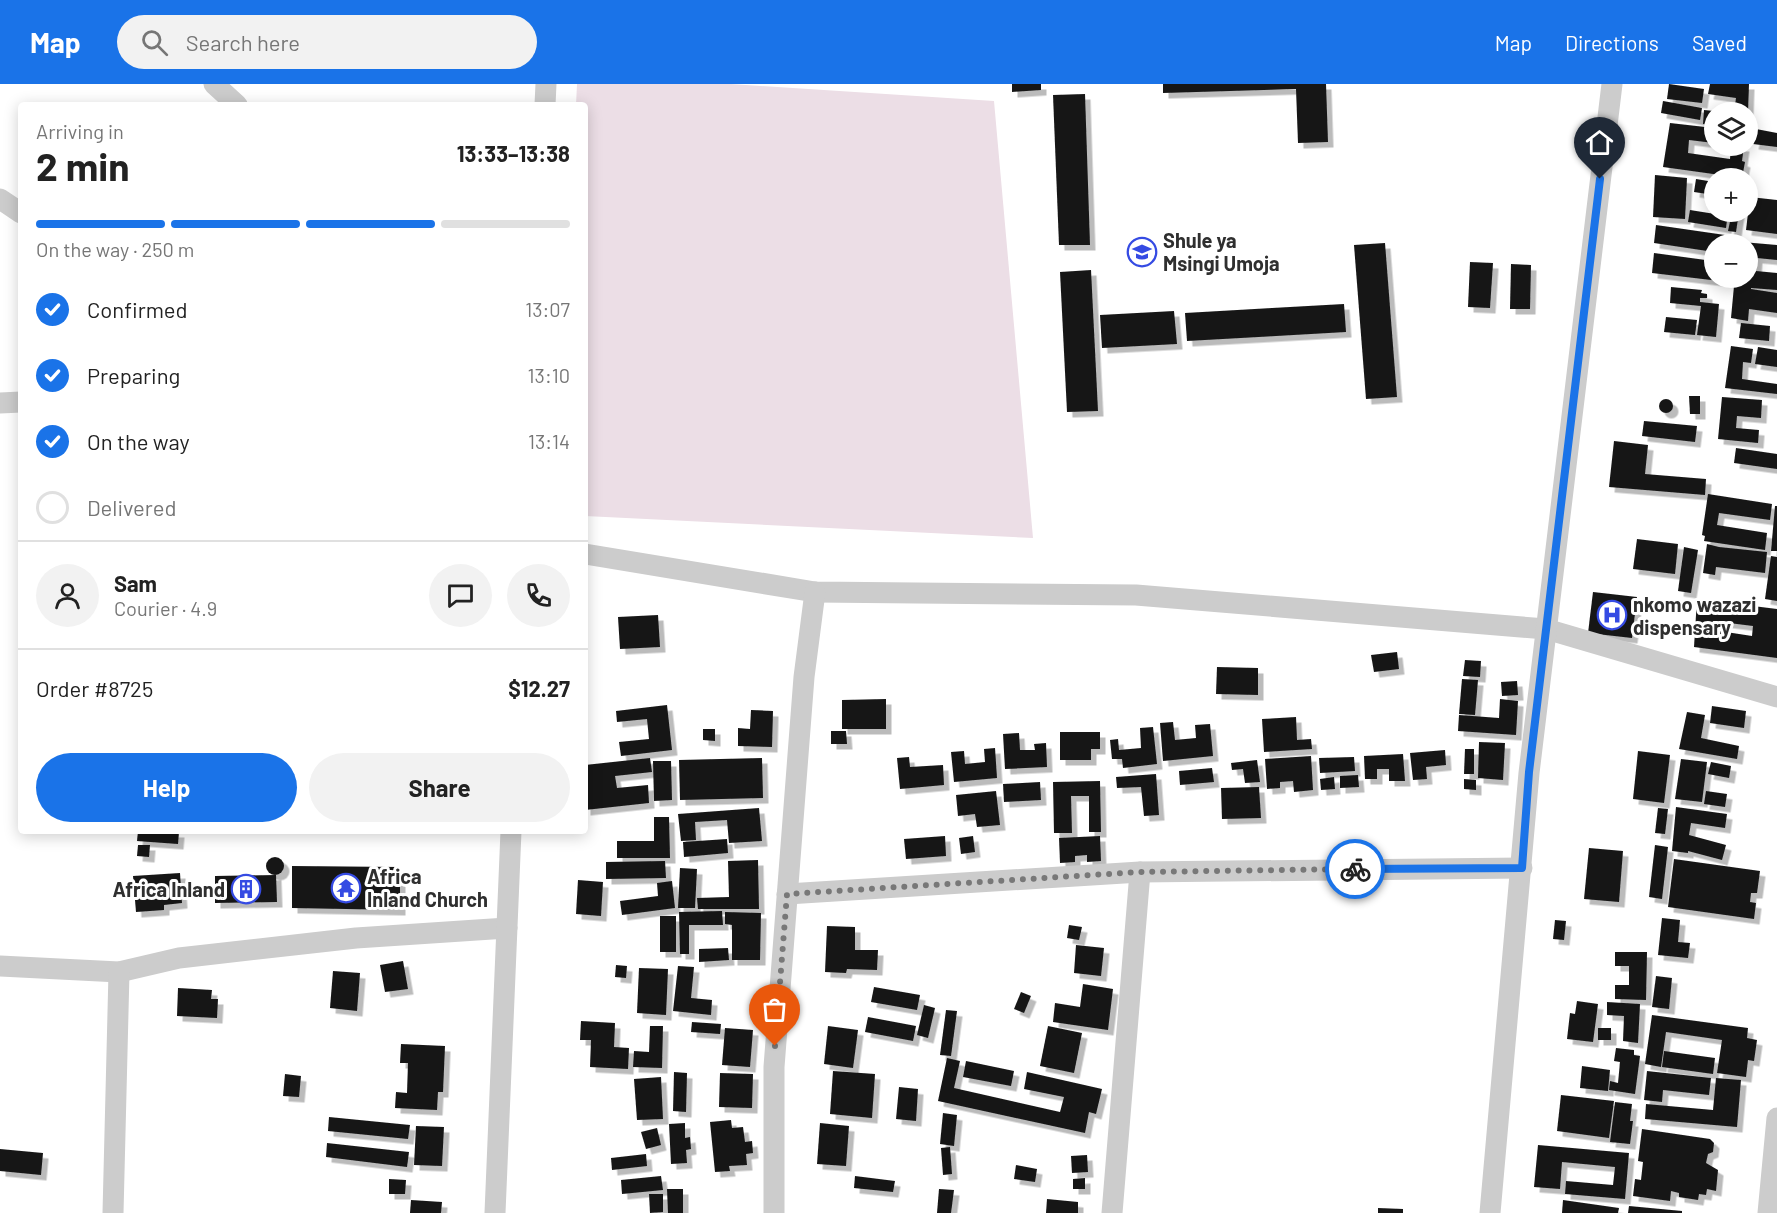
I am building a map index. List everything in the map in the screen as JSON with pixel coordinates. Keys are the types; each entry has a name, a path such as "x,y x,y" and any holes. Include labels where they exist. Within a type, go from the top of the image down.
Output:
{"street":[{"path":"214,84 234,102"},
{"path":"545,102 546,84"},
{"path":"1490,1213 1529,772 1612,84"},
{"path":"0,199 18,211"},
{"path":"0,403 18,402"},
{"path":"588,554 815,592 1136,595 1546,629 1777,697"},
{"path":"774,1213 774,1067 804,677 815,592"},
{"path":"495,1213 511,834"},
{"path":"787,894 1140,872 1522,868"},
{"path":"1112,1213 1140,872"},
{"path":"0,966 119,972 178,958 356,938 507,928"},
{"path":"113,1213 119,972"},
{"path":"1768,1213 1776,1130"}],"shaded area":[{"path":"577,84 731,84 994,101 1033,538 588,516 588,102 576,102"}],"building":[{"path":"1012,84 1041,84 1041,90 1012,92"},
{"path":"1163,84 1326,84 1328,142 1298,143 1296,89 1163,93"},
{"path":"1669,84 1704,89 1702,103 1667,99"},
{"path":"1710,84 1749,84 1748,102 1735,102 1736,98 1708,94"},
{"path":"1085,94 1090,245 1059,245 1053,95"},
{"path":"1663,101 1702,108 1700,120 1661,113"},
{"path":"1670,123 1704,127 1704,142 1689,140 1688,153 1730,159 1730,156 1743,156 1742,161 1745,162 1744,168 1704,168 1704,173 1663,167"},
{"path":"1758,129 1777,133 1777,147 1758,145"},
{"path":"1655,175 1687,178 1685,219 1653,217"},
{"path":"1696,179 1704,180 1704,194 1694,192"},
{"path":"1758,198 1777,200 1777,234 1746,230 1747,222 1758,222"},
{"path":"1690,210 1704,212 1704,222 1727,222 1726,228 1688,222"},
{"path":"1730,222 1738,222 1736,232 1728,231"},
{"path":"1656,225 1718,234 1704,234 1704,250 1654,243"},
{"path":"1385,243 1397,397 1366,399 1354,245"},
{"path":"1758,243 1777,245 1777,260 1758,258"},
{"path":"1654,253 1704,260 1704,279 1652,273"},
{"path":"1470,262 1493,263 1490,308 1468,307"},
{"path":"1511,264 1531,265 1530,309 1510,309"},
{"path":"1091,270 1098,411 1067,412 1060,272"},
{"path":"1758,271 1777,273 1777,290 1751,288 1758,288"},
{"path":"1671,287 1702,290 1701,293 1707,294 1707,298 1700,298 1700,302 1719,304 1716,337 1697,335 1701,306 1670,303"},
{"path":"1734,288 1751,288 1777,293 1777,313 1749,309 1748,321 1731,318"},
{"path":"1344,304 1346,332 1187,341 1185,313"},
{"path":"1174,311 1177,344 1102,348 1100,315"},
{"path":"1666,317 1697,320 1695,335 1664,332"},
{"path":"1741,323 1770,326 1769,341 1739,338"},
{"path":"1731,346 1753,349 1751,363 1743,362 1742,379 1777,384 1777,394 1725,388"},
{"path":"1758,347 1777,350 1777,367 1755,364"},
{"path":"1689,396 1700,396 1700,414 1690,414"},
{"path":"1722,397 1762,400 1761,418 1737,416 1736,428 1759,430 1758,443 1718,439"},
{"path":"1663,399 1669,399 1673,406 1669,413 1663,413 1659,409 1659,403"},
{"path":"1644,421 1697,426 1695,442 1642,436"},
{"path":"1614,441 1648,445 1645,474 1706,479 1705,495 1609,487"},
{"path":"1736,448 1777,454 1777,469 1734,463"},
{"path":"1708,494 1772,504 1770,520 1719,513 1717,525 1767,533 1765,550 1704,541 1705,536 1702,535"},
{"path":"1775,506 1777,506 1777,551 1771,551"},
{"path":"1637,539 1678,544 1675,574 1633,569"},
{"path":"1707,544 1767,552 1765,573 1716,567 1715,575 1703,573"},
{"path":"1684,547 1698,550 1691,593 1678,591"},
{"path":"1771,556 1777,557 1777,601 1765,599"},
{"name":"nkomo wazazi dispensary","path":"1593,592 1637,597 1632,638 1588,633"},
{"path":"1697,599 1777,609 1777,658 1694,647","holes":["1713,621 1753,626 1752,636 1713,630"]},
{"path":"658,615 660,647 620,649 618,617"},
{"path":"1397,652 1399,669 1374,672 1371,655"},
{"path":"1465,660 1481,661 1480,677 1463,676"},
{"path":"1217,667 1258,668 1258,695 1216,694"},
{"path":"1462,679 1478,680 1475,715 1459,714"},
{"path":"1517,681 1518,695 1502,696 1501,682"},
{"path":"886,699 886,729 842,729 842,700"},
{"path":"1500,699 1518,701 1516,735 1458,731 1459,715 1499,718"},
{"path":"667,705 672,750 621,756 619,742 649,739 647,719 617,722 616,711"},
{"path":"1712,706 1746,711 1744,728 1710,723"},
{"path":"751,710 773,711 772,747 738,746 738,728 750,729"},
{"path":"1687,712 1705,715 1701,738 1739,746 1737,759 1679,749"},
{"path":"1296,717 1297,740 1311,739 1312,749 1264,752 1262,719"},
{"path":"1173,722 1175,740 1196,738 1195,725 1210,724 1213,756 1163,761 1160,723"},
{"path":"1153,727 1157,764 1123,768 1122,759 1112,759 1110,740 1118,739 1119,750 1141,748 1140,728"},
{"path":"703,729 715,729 715,741 703,740"},
{"path":"831,731 846,731 847,744 831,744"},
{"path":"1060,732 1100,732 1100,749 1091,749 1091,760 1060,760"},
{"path":"1019,733 1020,750 1035,750 1034,744 1046,743 1047,767 1005,769 1003,734"},
{"path":"1479,742 1505,743 1503,780 1478,778"},
{"path":"995,748 997,778 954,782 951,752 964,751 965,764 985,762 984,749"},
{"path":"1465,749 1474,749 1474,774 1464,774"},
{"path":"1445,750 1446,765 1426,767 1427,779 1413,780 1410,753"},
{"path":"1638,751 1670,755 1664,803 1633,799"},
{"path":"1403,754 1405,781 1389,781 1389,769 1377,769 1377,779 1365,779 1364,756"},
{"path":"1311,756 1313,790 1294,792 1293,781 1280,782 1280,788 1267,789 1265,759"},
{"path":"909,757 910,767 943,765 944,785 900,789 897,758"},
{"path":"1354,757 1355,771 1320,773 1319,758"},
{"path":"650,758 652,772 615,776 617,788 648,785 649,803 588,810 588,765"},
{"path":"762,758 763,798 680,800 679,760"},
{"path":"1681,759 1707,762 1702,802 1675,799"},
{"path":"1257,760 1260,782 1245,783 1243,769 1232,770 1231,763"},
{"path":"653,761 671,761 672,800 654,801"},
{"path":"1711,762 1731,766 1729,778 1708,774"},
{"path":"1212,768 1214,782 1180,785 1179,771"},
{"path":"1156,774 1159,815 1144,816 1141,787 1117,788 1116,777"},
{"path":"1358,775 1359,787 1340,788 1340,776"},
{"path":"1334,777 1335,789 1321,790 1320,779"},
{"path":"1464,779 1476,780 1476,790 1464,789"},
{"path":"1100,781 1101,832 1089,832 1089,796 1071,796 1072,833 1054,833 1053,782"},
{"path":"1040,782 1041,800 1004,802 1003,784"},
{"path":"1259,787 1261,818 1222,819 1221,788"},
{"path":"996,791 1000,825 977,827 975,814 958,816 956,795"},
{"path":"1706,791 1727,794 1725,807 1704,804"},
{"path":"1676,807 1727,814 1725,828 1691,823 1689,835 1726,845 1722,860 1688,851 1688,853 1672,851"},
{"path":"759,808 762,841 729,843 727,820 695,822 696,840 681,841 678,814"},
{"path":"1658,808 1668,809 1665,834 1655,833"},
{"path":"654,817 669,817 670,858 617,858 617,841 654,841"},
{"path":"138,834 179,834 178,844 137,841"},
{"path":"945,836 946,856 906,859 904,839"},
{"path":"973,836 975,852 961,854 959,838"},
{"path":"1100,836 1101,861 1087,862 1087,855 1075,856 1075,862 1060,863 1059,838"},
{"path":"727,839 728,853 684,857 683,842"},
{"path":"138,845 150,845 149,857 137,856"},
{"path":"1655,845 1668,847 1662,899 1649,897"},
{"path":"1589,848 1623,851 1619,902 1584,899"},
{"path":"271,857 279,857 284,862 282,873 271,875 266,870 266,862"},
{"path":"1674,859 1760,871 1757,893 1751,893 1750,902 1756,903 1754,919 1668,907"},
{"path":"758,860 759,909 698,909 697,898 729,897 728,861"},
{"path":"665,861 666,878 606,879 606,862"},
{"name":"Africa Inland Church","path":"292,866 400,867 400,910 292,908"},
{"path":"680,868 697,869 695,908 678,908"},
{"path":"180,873 182,903 164,905 164,910 136,912 133,876"},
{"name":"Africa Inland","path":"276,875 277,902 215,903 215,876"},
{"path":"578,880 603,882 601,916 576,914"},
{"path":"672,881 675,908 622,915 620,901 658,896 657,883"},
{"path":"722,911 723,925 689,925 689,954 680,954 679,912"},
{"path":"725,912 761,913 760,960 732,960 732,925 725,924"},
{"path":"660,916 676,916 676,952 660,952"},
{"path":"1662,918 1680,920 1678,942 1690,943 1688,958 1658,955"},
{"path":"1555,920 1566,921 1564,940 1553,939"},
{"path":"1069,925 1082,927 1079,940 1067,938"},
{"path":"827,926 855,927 855,950 878,950 877,970 847,969 846,973 825,972"},
{"path":"1076,945 1104,948 1101,976 1074,973"},
{"path":"728,948 729,960 699,962 699,949"},
{"path":"1615,952 1647,952 1646,1000 1615,999 1615,985 1629,985 1629,966 1615,966"},
{"path":"403,961 408,989 385,992 380,965"},
{"path":"616,965 627,966 626,978 615,977"},
{"path":"678,966 694,967 691,998 712,1000 711,1015 673,1011"},
{"path":"639,968 668,969 666,1015 637,1013"},
{"path":"333,971 360,973 357,1011 330,1008"},
{"path":"1656,976 1672,978 1669,1009 1652,1007"},
{"path":"1083,984 1113,989 1108,1030 1053,1022 1055,1003 1080,1007"},
{"path":"874,987 920,995 917,1010 871,1002"},
{"path":"178,988 212,990 211,999 218,999 217,1018 177,1016"},
{"path":"1021,992 1031,996 1024,1013 1014,1009"},
{"path":"1577,1001 1598,1004 1593,1042 1567,1039 1570,1013 1575,1014"},
{"path":"1607,1002 1640,1004 1638,1043 1623,1041 1624,1016 1607,1015"},
{"path":"924,1005 935,1008 928,1038 917,1035"},
{"path":"946,1010 957,1011 951,1056 940,1055"},
{"path":"1652,1015 1748,1028 1747,1038 1757,1040 1754,1061 1748,1060 1746,1077 1717,1073 1722,1040 1666,1032 1661,1067 1645,1064"},
{"path":"868,1017 916,1026 913,1041 865,1032"},
{"path":"581,1021 615,1023 614,1047 629,1048 628,1069 590,1067 591,1040 580,1040"},
{"path":"692,1022 721,1024 720,1034 691,1032"},
{"path":"650,1026 663,1026 662,1068 633,1067 634,1051 649,1052"},
{"path":"828,1026 858,1030 853,1068 824,1064"},
{"path":"1048,1026 1082,1033 1074,1073 1040,1066"},
{"path":"725,1028 753,1030 750,1067 722,1065"},
{"path":"1598,1028 1611,1028 1611,1040 1598,1040"},
{"path":"401,1044 445,1046 443,1092 438,1092 437,1110 395,1108 396,1092 407,1093 408,1063 400,1063"},
{"path":"1616,1048 1634,1050 1634,1055 1640,1056 1635,1094 1609,1090 1610,1081 1618,1083 1620,1062 1614,1061"},
{"path":"1664,1051 1715,1058 1713,1074 1662,1067"},
{"path":"947,1058 960,1061 954,1088 1060,1112 1064,1097 1024,1089 1027,1072 1102,1089 1096,1114 1089,1112 1085,1133 938,1101"},
{"path":"966,1061 1014,1071 1011,1086 963,1077"},
{"path":"1582,1066 1610,1070 1608,1091 1580,1088"},
{"path":"833,1071 875,1074 872,1118 830,1114"},
{"path":"1647,1071 1711,1078 1709,1095 1663,1090 1662,1102 1644,1100"},
{"path":"674,1072 687,1073 686,1112 673,1111"},
{"path":"720,1073 753,1074 752,1108 719,1107"},
{"path":"285,1074 301,1076 299,1097 283,1096"},
{"path":"661,1077 663,1119 637,1120 634,1079"},
{"path":"1716,1078 1741,1080 1737,1127 1645,1119 1646,1104 1713,1110"},
{"path":"899,1087 918,1089 916,1121 896,1119"},
{"path":"1561,1095 1614,1101 1609,1138 1557,1131"},
{"path":"1615,1102 1632,1104 1630,1121 1633,1121 1630,1144 1610,1142"},
{"path":"943,1113 957,1115 954,1146 940,1144"},
{"path":"329,1117 410,1125 408,1139 328,1131"},
{"path":"731,1120 732,1128 743,1127 745,1142 752,1141 753,1153 746,1154 747,1165 729,1166 730,1171 715,1172 710,1122"},
{"path":"685,1123 685,1138 690,1137 691,1149 686,1150 687,1163 671,1164 669,1124"},
{"path":"820,1123 849,1126 846,1166 817,1164"},
{"path":"416,1126 444,1127 442,1166 414,1165"},
{"path":"657,1128 661,1145 646,1149 641,1132"},
{"path":"1642,1129 1710,1139 1714,1143 1713,1152 1708,1154 1706,1163 1718,1170 1716,1191 1707,1189 1706,1195 1699,1194 1698,1200 1679,1197 1679,1193 1671,1191 1670,1201 1633,1196 1635,1179 1641,1180 1643,1162 1638,1161"},
{"path":"327,1143 409,1152 407,1167 326,1157"},
{"path":"1538,1145 1629,1153 1625,1199 1565,1194 1566,1181 1613,1185 1615,1167 1562,1162 1560,1189 1534,1187"},
{"path":"950,1147 952,1174 943,1175 941,1148"},
{"path":"0,1149 43,1153 41,1175 0,1171"},
{"path":"646,1154 647,1166 612,1170 611,1158"},
{"path":"1087,1155 1088,1172 1072,1173 1071,1156"},
{"path":"1016,1165 1037,1169 1035,1182 1014,1179"},
{"path":"661,1176 663,1190 622,1194 621,1180"},
{"path":"855,1176 895,1181 893,1192 854,1188"},
{"path":"1085,1178 1085,1189 1073,1189 1073,1179"},
{"path":"389,1179 406,1180 405,1194 389,1194"},
{"path":"667,1189 683,1189 683,1213 668,1213"},
{"path":"939,1189 954,1190 951,1213 937,1213"},
{"path":"649,1194 663,1194 663,1212 650,1213"},
{"path":"1047,1199 1078,1202 1078,1213 1046,1213"},
{"path":"411,1200 442,1202 441,1213 410,1213"},
{"path":"1563,1200 1619,1208 1618,1213 1562,1213"},
{"path":"1629,1206 1682,1211 1682,1213 1628,1213"},
{"path":"1378,1208 1403,1209 1403,1213 1378,1213"}],"way so far":[{"path":"775,1046 787,894 1140,872 1355,869"}],"place":[{"name":"Shule ya Msingi Umoja","path":"1142,252"},
{"name":"nkomo wazazi dispensary","path":"1612,615"},
{"name":"Africa Inland Church","path":"346,888"},
{"name":"Africa Inland","path":"246,889"}],"route":[{"path":"1355,869 1522,868 1529,772 1600,179"}]}
